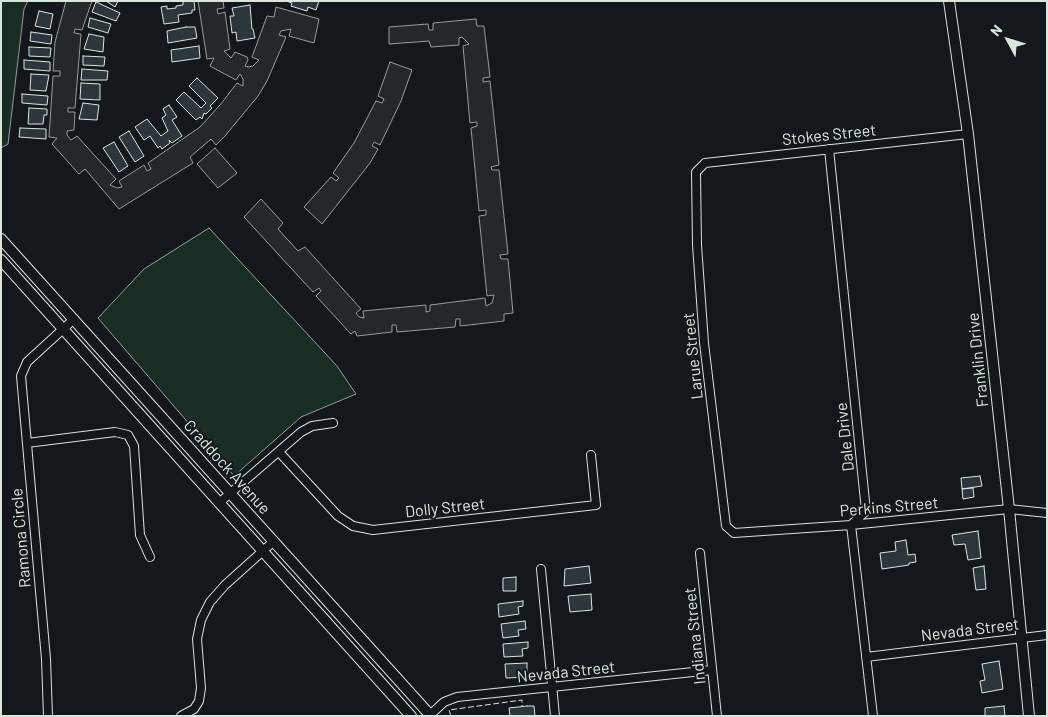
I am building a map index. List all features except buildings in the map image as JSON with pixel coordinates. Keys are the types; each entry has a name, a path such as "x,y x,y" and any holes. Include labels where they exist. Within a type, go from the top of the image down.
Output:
{"street":[{"name":"Franklin Drive","path":"949,1 968,134 1010,509 1029,716"},
{"name":"Stokes Street","path":"696,172 705,163 968,134"},
{"name":"Dale Drive","path":"829,149 866,510 851,525"},
{"name":"Larue Street","path":"696,172 697,245 706,352 726,526 734,534"},
{"name":"Craddock Avenue","path":"1,239 430,716"},
{"name":"Craddock Avenue","path":"1,260 411,716"},
{"name":"Ramona Circle","path":"48,716 46,659 26,443 22,384 23,368 74,319"},
{"path":"219,503 306,428 333,423"},
{"path":"26,443 115,432 128,436 134,446 140,535 150,557"},
{"name":"Dolly Street","path":"279,452 338,516 353,526 373,530 596,505 591,455"},
{"name":"Perkins Street","path":"734,534 851,525 1010,509 1047,513"},
{"path":"851,525 873,716"},
{"path":"181,716 194,709 199,701 201,688 197,639 201,620 210,602 225,585 274,541"},
{"name":"Indiana Street","path":"700,553 717,716"},
{"path":"540,570 556,716"},
{"name":"Nevada Street","path":"866,657 1047,634"},
{"name":"Nevada Street","path":"430,716 451,698 712,670"}],"green space":[{"path":"1,1 28,1 24,9 8,144 1,148"},
{"path":"209,228 337,366 356,394 301,417 234,476 98,318 144,269"}],"shaded area":[{"path":"66,1 92,1 82,30 75,29 74,33 81,34 75,108 68,108 68,112 75,112 74,130 67,131 67,135 71,140 77,136 116,179 110,185 117,188 122,187 119,181 144,165 147,171 151,169 148,163 200,127 237,83 243,86 243,79 240,74 236,80 210,66 214,58 207,59 198,1 223,1 224,8 217,9 218,14 225,12 230,49 224,51 231,58 235,52 247,57 248,60 245,66 248,67 253,66 259,60 252,57 267,16 274,17 276,7 319,19 314,43 289,36 291,29 281,31 279,35 286,37 267,81 258,96 216,145 211,139 190,157 193,163 119,209 85,169 79,174 52,144 57,138 49,137 53,76 60,76 60,71 53,71 55,42"},
{"path":"476,19 477,26 484,26 490,77 483,78 483,82 490,81 499,165 491,167 492,170 499,170 508,254 500,255 501,259 508,259 513,313 504,314 504,321 460,326 460,319 456,319 455,327 397,332 396,325 392,325 392,332 357,336 355,331 351,334 316,296 321,291 319,288 313,292 244,217 261,199 283,223 278,229 298,251 305,247 361,309 356,313 359,317 364,318 363,311 426,305 426,312 430,311 430,305 485,298 486,306 492,303 494,295 487,296 479,216 486,215 486,210 479,211 471,128 477,126 477,122 470,123 463,46 469,44 462,37 459,38 459,45 431,47 429,41 389,44 389,27 428,24 429,30 433,30 433,23"},
{"path":"390,62 412,70 401,101 380,145 374,142 372,146 378,149 370,163 322,224 304,207 331,177 336,181 339,178 333,173 354,143 376,101 382,103 384,99 378,96"},
{"path":"215,148 237,173 218,188 197,164"}],"fence":[{"path":"451,716 449,710 522,700 522,706"}]}
